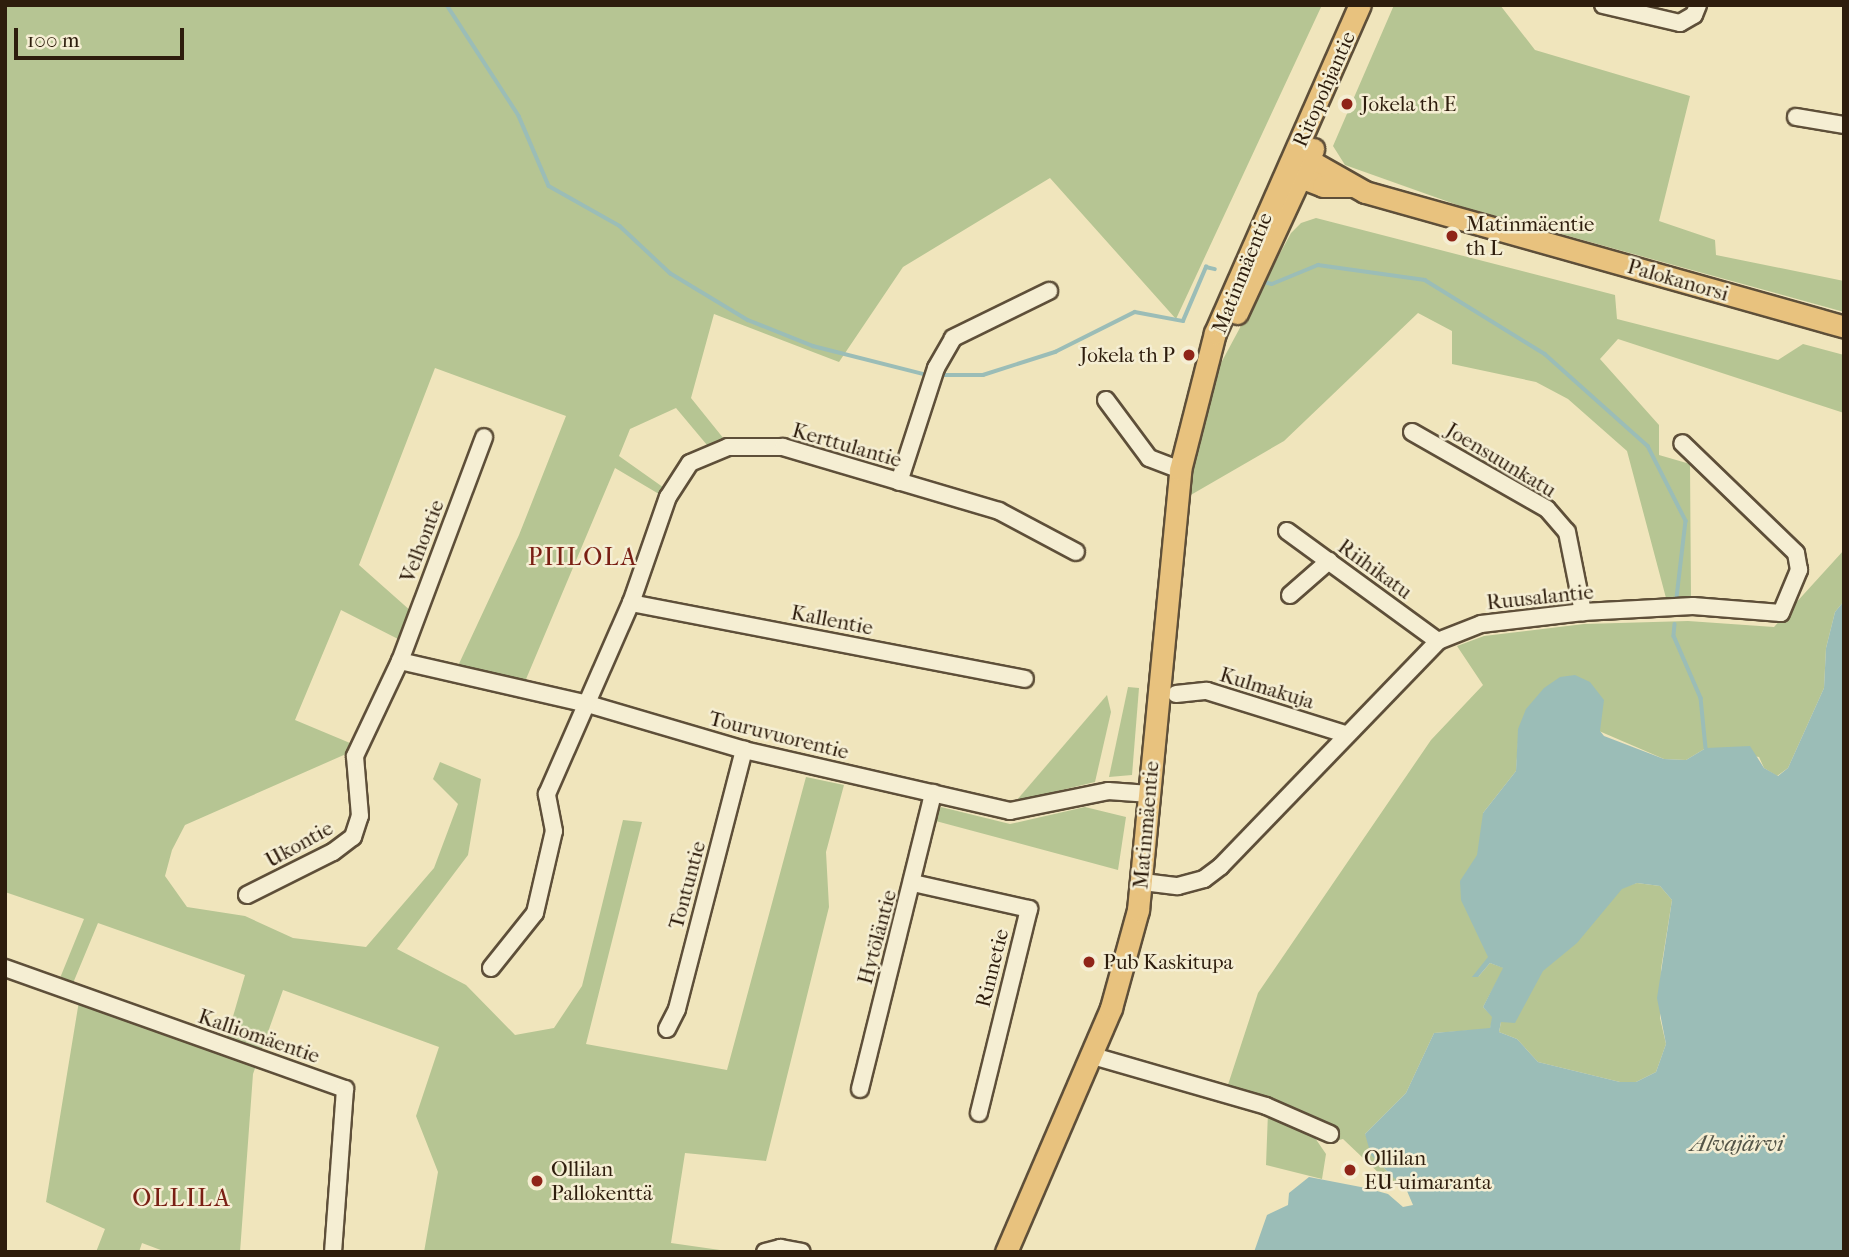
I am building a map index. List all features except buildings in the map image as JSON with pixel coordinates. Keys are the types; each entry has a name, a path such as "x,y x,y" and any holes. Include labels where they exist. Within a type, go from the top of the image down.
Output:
{"main road":[{"name":"Ritopohjantie","path":"1297,166 1360,5"},
{"name":"Ritopohjantie","path":"1297,166 1376,5"},
{"name":"Palokanorsi","path":"1297,166 1323,186 1352,186 1844,327"},
{"name":"Matinmäentie","path":"1006,1252 1093,1056 1125,964 1143,882 1180,470 1204,377 1297,166"}],"street":[{"path":"1603,5 1679,23 1694,15 1698,5"},
{"path":"1797,117 1844,125"},
{"path":"899,482 936,368 953,338 1049,291"},
{"path":"1106,400 1149,458 1180,470"},
{"name":"Joensuunkatu","path":"1412,432 1547,509 1567,532 1583,612"},
{"name":"Velhontie","path":"400,661 484,437"},
{"name":"Ruusalantie","path":"1143,882 1178,886 1212,873 1438,641 1481,624 1583,612 1693,606 1772,616 1787,607 1799,570 1796,553 1682,443"},
{"name":"Kerttulantie","path":"491,968 535,913 554,831 547,794 578,716 588,704 631,603 668,496 690,463 728,447 783,447 999,512 1076,552"},
{"name":"Riihikatu","path":"1287,531 1438,641"},
{"path":"1290,596 1329,561"},
{"name":"Kallentie","path":"631,603 1024,679"},
{"name":"Touruvuorentie","path":"400,661 588,704 744,750 1010,811 1108,791 1150,794"},
{"name":"Ukontie","path":"247,895 333,852 353,837 360,816 355,756 400,661"},
{"name":"Kulmakuja","path":"1176,694 1207,691 1345,734"},
{"name":"Tontuntie","path":"667,1029 677,1009 744,750"},
{"name":"Hytöläntie","path":"860,1089 913,883 933,793"},
{"name":"Rinnetie","path":"913,883 1028,908 979,1112"},
{"name":"Kalliomäentie","path":"5,968 345,1088 333,1252"},
{"path":"1093,1056 1266,1106 1330,1134"},
{"path":"765,1252 780,1248 802,1252"}],"green space":[{"path":"5,5 1322,5 1176,319 1050,178 903,267 839,362 714,314 691,398 728,444 712,451 676,408 630,429 619,456 667,490 664,497 615,468 524,684 457,668 519,535 566,416 435,368 359,565 412,612 400,640 341,610 295,720 350,743 346,754 185,825 172,850 165,876 187,907 245,916 293,938 366,947 434,868 458,804 433,779 440,762 481,779 468,855 397,949 466,985 515,1035 554,1028 582,986 623,820 642,822 586,1044 727,1070 806,777 844,785 826,852 829,907 766,1161 685,1153 671,1243 734,1252 424,1252 438,1172 416,1116 439,1047 283,990 253,1074 240,1252 166,1252 142,1243 139,1252 96,1252 105,1229 46,1202 79,1001 223,1051 245,975 98,923 71,988 58,983 84,919 5,892"},
{"path":"1394,5 1500,5 1535,50 1690,96 1659,221 1715,240 1716,255 1844,281 1844,312 1463,207 1345,165 1333,146"},
{"path":"1316,218 1615,295 1617,319 1778,360 1803,344 1844,355 1844,413 1618,339 1600,359 1659,425 1659,455 1690,464 1691,597 1666,598 1627,451 1568,399 1536,382 1452,364 1452,331 1418,313 1284,441 1189,496 1193,443 1214,376 1291,233 1301,223"},
{"path":"1844,550 1844,601 1835,612 1826,648 1824,688 1788,768 1777,776 1764,768 1759,757 1706,748 1686,760 1664,759 1599,731 1519,728 1516,771 1483,813 1491,955 1478,977 1490,963 1504,968 1483,1007 1493,1017 1490,1029 1434,1033 1406,1093 1365,1134 1384,1168 1401,1184 1383,1177 1343,1139 1335,1141 1313,1135 1326,1154 1322,1179 1266,1165 1268,1112 1224,1097 1258,993 1431,740 1483,685 1457,646 1484,636 1584,624 1688,621 1774,627"},
{"path":"1128,687 1139,688 1132,775 1109,777"},
{"path":"1107,695 1111,712 1095,782 1016,801"},
{"path":"941,807 1010,824 1085,807 1126,817 1118,870 932,820"},
{"path":"1637,883 1660,886 1672,900 1661,969 1660,1018 1666,1044 1656,1072 1636,1082 1620,1082 1538,1062 1517,1039 1499,1032 1501,1022 1606,892"}],"water":[{"name":"Alvajärvi","path":"1844,601 1844,1252 1254,1252 1267,1215 1288,1205 1289,1193 1309,1177 1388,1194 1403,1207 1413,1205 1407,1191 1371,1155 1365,1134 1406,1093 1434,1033 1490,1028 1492,1017 1483,1007 1503,968 1490,963 1478,977 1472,977 1488,957 1461,900 1460,881 1477,855 1483,813 1516,771 1518,729 1526,709 1544,688 1560,677 1575,675 1590,682 1604,700 1600,731 1604,736 1664,759 1686,760 1706,748 1750,746 1764,768 1778,776 1788,768 1824,688 1826,648 1835,612","holes":["1637,883 1660,886 1672,900 1657,998 1666,1044 1656,1072 1636,1082 1620,1082 1538,1062 1517,1039 1499,1032 1501,1022 1515,1023 1543,971 1577,943 1622,889"]}],"waterway":[{"path":"447,5 519,116 549,186 620,226 670,273 748,320 813,346 924,374"},
{"path":"1260,281 1272,284 1318,265 1425,280 1545,354 1648,446 1686,521 1677,598"},
{"path":"942,375 983,375 1055,352 1135,312 1183,321 1206,267 1215,269"},
{"path":"1675,624 1674,636 1701,698 1706,748"}],"place":[{"name":"Jokela th E","path":"1347,104"},
{"name":"Matinmäentie th L","path":"1452,236"},
{"name":"Jokela th P","path":"1189,355"},
{"name":"Pub Kaskitupa","path":"1089,962"},
{"name":"Ollilan EU-uimaranta","path":"1350,1170"},
{"name":"Ollilan Pallokenttä","path":"537,1181"}],"district":[{"name":"PIILOLA","path":"583,558"},
{"name":"OLLILA","path":"182,1199"}]}
